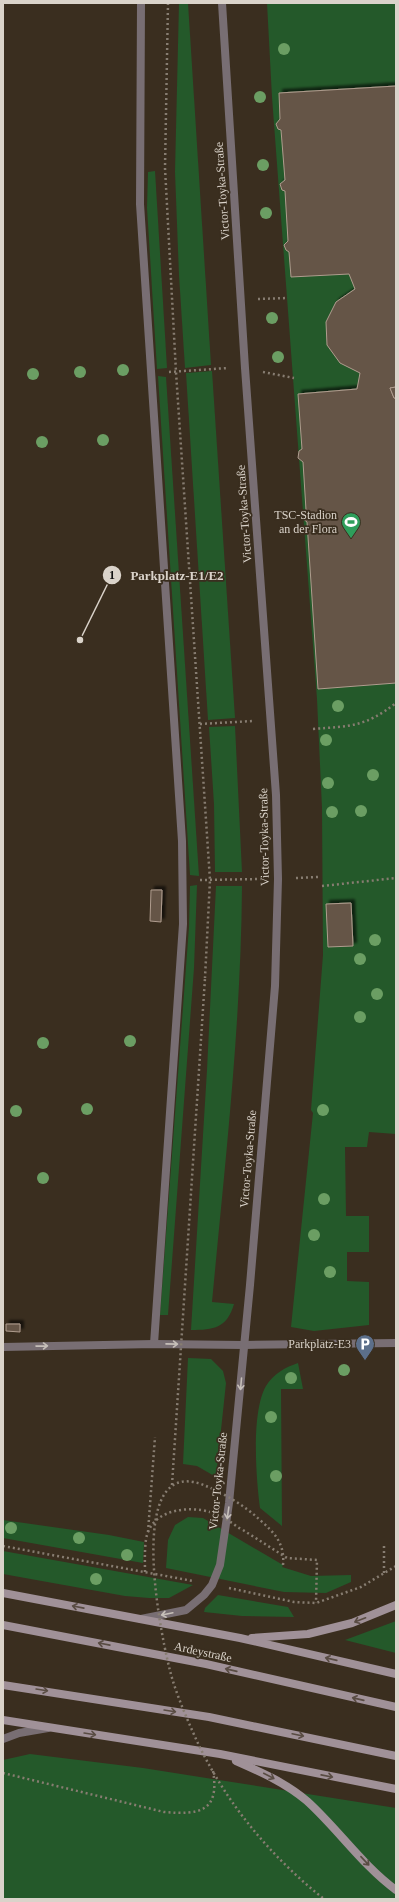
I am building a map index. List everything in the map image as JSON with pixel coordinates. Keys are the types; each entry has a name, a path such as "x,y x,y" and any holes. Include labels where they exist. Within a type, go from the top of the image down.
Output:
{"main road":[{"path":"3,1593 240,1638 396,1674"},
{"path":"240,1638 308,1634 352,1623 396,1606"},
{"name":"Ardeystraße","path":"3,1625 206,1664 396,1708"},
{"path":"3,1685 209,1717 396,1756"},
{"path":"3,1720 220,1754 396,1790"},
{"path":"220,1754 271,1776 301,1796 330,1823 369,1866 396,1890"}],"street":[{"path":"141,3 140,204 182,841 183,909 154,1344"},
{"name":"Victor-Toyka-Straße","path":"140,1619 186,1610 204,1595 212,1585 220,1565 228,1511 244,1345 275,986 278,879 276,795 245,368 222,3"},
{"path":"3,1346 396,1343"},
{"path":"3,1739 19,1733 51,1727"}],"path":[{"path":"168,3 166,43 166,168 176,372 210,880 172,1485"},
{"path":"241,300 288,298"},
{"path":"245,368 294,378"},
{"path":"176,372 212,369"},
{"path":"313,729 347,726 366,722 383,713 396,703"},
{"path":"200,724 235,722"},
{"path":"322,886 396,878"},
{"path":"210,880 249,879"},
{"path":"145,1572 155,1437"},
{"path":"283,1565 284,1556 278,1538 252,1514 215,1489 195,1482 181,1482 172,1485 164,1493 158,1508 153,1567 156,1601 163,1643 172,1678 196,1740 232,1802 261,1840 302,1881 324,1899"},
{"path":"148,1533 160,1517 179,1510 192,1508 201,1509 222,1516 287,1558 317,1560 316,1604"},
{"path":"3,1546 145,1572 294,1602 316,1604 361,1587 396,1566"},
{"path":"384,1546 384,1573"},
{"path":"3,1773 164,1812 184,1814 196,1813 207,1806 214,1797 216,1786 213,1770"}],"green space":[{"path":"179,3 188,3 211,365 185,368 179,275 175,172"},
{"name":"TSC-Stadion an der Flora","path":"267,3 396,3 396,1134 369,1132 367,1147 345,1147 346,1216 369,1216 369,1252 347,1252 347,1281 369,1282 369,1325 314,1331 291,1327 313,1113 311,1110 323,955 322,808 317,699 272,97"},
{"path":"155,171 167,368 157,369 147,208 148,172"},
{"path":"212,371 235,718 208,720 186,373"},
{"path":"158,376 166,377 199,876 190,875"},
{"path":"235,726 242,872 215,872 214,804 209,727"},
{"path":"197,885 194,968 168,1315 160,1315 189,927 190,886"},
{"path":"216,886 242,886 239,991 227,1146 212,1302 234,1304 228,1318 223,1323 213,1328 191,1330 207,1070"},
{"path":"188,1358 211,1359 223,1371 226,1383 216,1477 197,1466 183,1464"},
{"path":"298,1363 303,1389 281,1389 282,1526 260,1508 256,1463 256,1428 261,1397 266,1386 272,1378 280,1372"},
{"path":"188,1517 203,1518 283,1565 282,1567 311,1576 351,1575 351,1582 326,1593 284,1592 166,1568 168,1540 175,1525"},
{"path":"3,1520 109,1535 144,1542 143,1563 3,1538"},
{"path":"3,1551 193,1585 169,1598 125,1596 3,1574"},
{"path":"218,1595 288,1607 294,1617 242,1616 204,1612 205,1608"},
{"path":"396,1621 396,1653 345,1640"},
{"path":"30,1754 143,1768 396,1808 396,1899 3,1899 3,1760"}],"building":[{"path":"396,86 396,387 390,388 394,398 396,398 396,683 318,689 307,522 302,518 302,515 306,510 303,462 298,458 299,451 302,449 298,394 357,389 360,373 340,363 327,345 326,322 336,302 355,289 349,274 291,277 289,252 286,250 284,245 288,241 285,191 282,190 280,184 285,180 281,130 278,129 276,124 280,119 279,93"},
{"path":"396,387 396,398 394,398 390,388"},
{"path":"151,890 162,890 161,922 150,921"},
{"path":"351,903 353,946 328,947 326,904"},
{"path":"6,1324 20,1324 20,1332 6,1331"}],"place":[{"name":"TSC-Stadion an der Flora","path":"351,539"},
{"name":"Parkplatz-E1/E2","path":"80,640"},
{"name":"Parkplatz-E3","path":"365,1361"}]}
